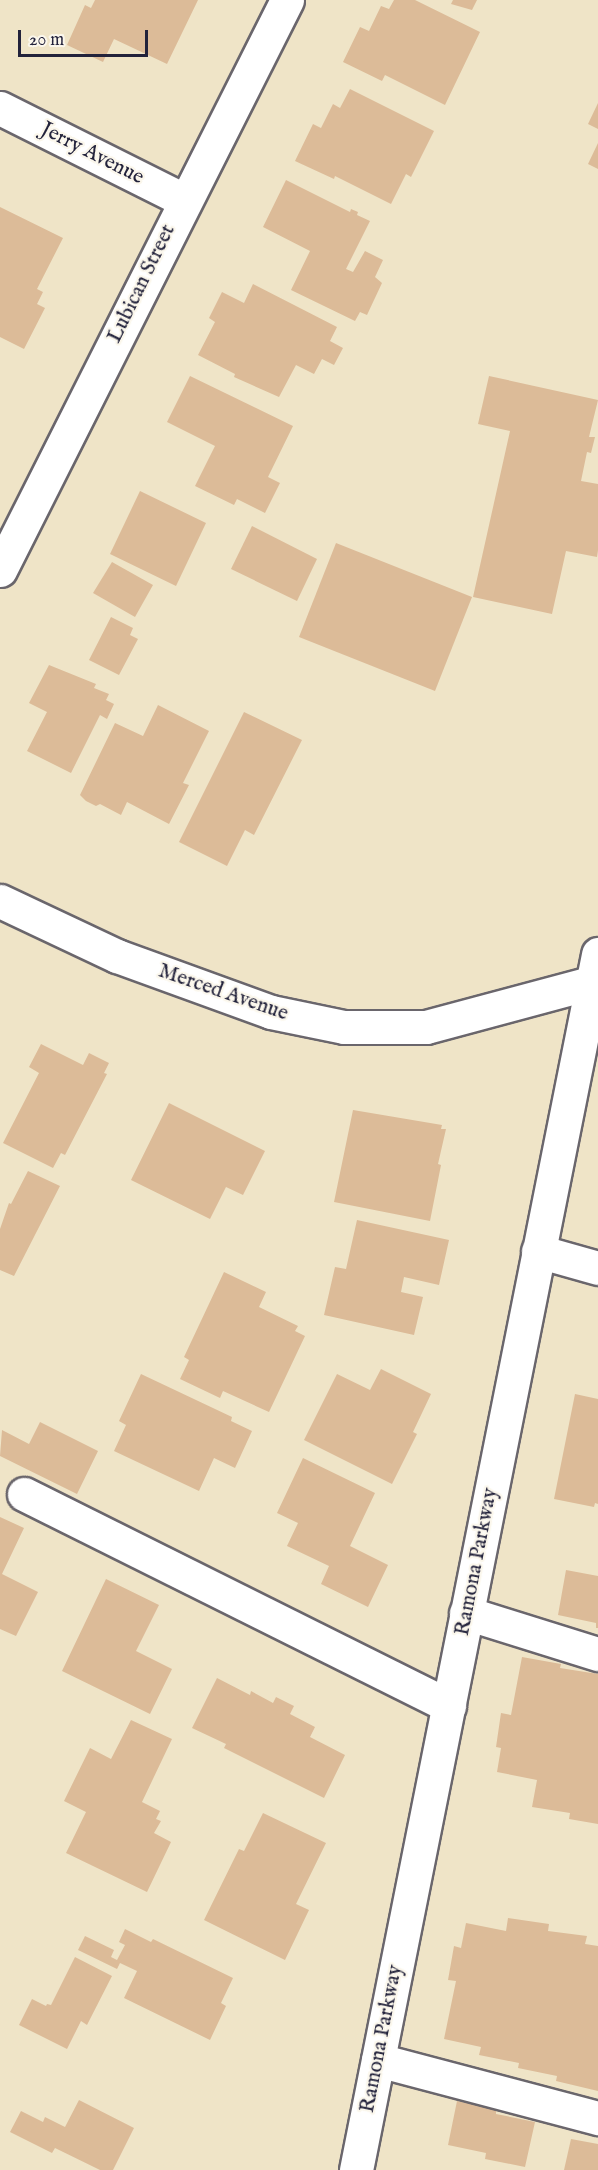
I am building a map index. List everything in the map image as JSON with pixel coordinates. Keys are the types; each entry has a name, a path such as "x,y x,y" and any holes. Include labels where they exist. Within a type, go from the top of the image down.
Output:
{"street":[{"name":"Lubican Street","path":"0,570 184,200 287,0"},
{"name":"Jerry Avenue","path":"0,108 184,200"},
{"name":"Merced Avenue","path":"0,901 117,956 271,1012 344,1027 426,1027 596,973"},
{"name":"Ramona Parkway","path":"356,2170 538,1251 596,973"},
{"path":"538,1251 598,1268"},
{"path":"24,1494 448,1706"},
{"path":"466,1614 598,1654"},
{"path":"378,2060 598,2118"}],"building":[{"path":"95,0 198,0 167,64 114,39 103,62 67,45 85,5 91,8"},
{"path":"394,0 415,0 480,32 445,105 385,75 382,81 343,62 360,27 369,31 381,6 389,9"},
{"path":"453,0 477,0 472,10 451,4"},
{"path":"350,89 434,131 411,177 406,174 391,204 335,176 334,179 295,161 313,124 321,128 333,104 340,108"},
{"path":"598,103 598,129 588,124"},
{"path":"598,143 598,169 588,164"},
{"path":"286,180 350,212 351,209 358,212 357,215 370,221 346,269 353,272 365,251 383,260 375,277 382,283 367,315 360,312 355,321 291,290 310,251 263,227"},
{"path":"0,207 63,238 37,289 43,292 37,304 45,308 24,349 0,337"},
{"path":"253,284 337,327 330,341 343,348 334,365 322,359 314,374 296,365 279,397 234,377 235,374 198,355 215,322 209,318 222,292 244,303"},
{"path":"190,376 293,426 268,477 280,483 265,513 237,499 234,505 195,486 215,446 167,422"},
{"path":"489,376 598,400 589,437 595,437 591,453 587,452 581,481 598,484 597,557 566,551 552,614 473,597 510,431 478,424"},
{"path":"140,491 206,523 176,586 110,554"},
{"path":"252,526 317,559 297,601 231,569"},
{"path":"336,543 472,597 435,691 299,637"},
{"path":"112,562 153,585 135,617 93,593"},
{"path":"111,617 133,628 130,635 138,639 119,675 89,660"},
{"path":"49,665 96,684 94,688 109,694 106,700 114,704 107,719 100,715 71,773 27,751 47,712 29,703"},
{"path":"158,705 209,731 183,783 189,785 169,824 127,802 121,815 100,804 96,806 86,801 80,795 115,723 143,736"},
{"path":"244,712 302,740 254,835 245,830 227,866 179,842"},
{"path":"41,1044 83,1065 89,1053 109,1063 104,1073 107,1074 65,1155 61,1153 53,1168 3,1143 39,1073 29,1067"},
{"path":"169,1103 265,1151 243,1195 226,1187 210,1219 131,1180"},
{"path":"353,1110 442,1125 441,1129 446,1129 438,1164 441,1165 430,1221 334,1202"},
{"path":"28,1171 60,1186 14,1276 0,1270 0,1229 9,1203 11,1204"},
{"path":"357,1220 449,1240 439,1285 404,1277 401,1292 423,1297 414,1335 324,1315 335,1267 346,1269"},
{"path":"224,1272 266,1292 259,1307 298,1326 295,1331 305,1336 269,1412 223,1391 220,1398 180,1379 189,1360 184,1357"},
{"path":"381,1369 431,1394 413,1432 417,1434 392,1484 304,1440 337,1374 370,1390"},
{"path":"141,1374 232,1417 231,1421 252,1431 235,1468 214,1458 199,1491 114,1451 126,1425 119,1421"},
{"path":"575,1394 598,1399 598,1504 595,1503 594,1507 554,1499"},
{"path":"40,1422 98,1451 77,1494 0,1456 2,1430 29,1444"},
{"path":"303,1458 375,1493 350,1546 388,1565 368,1607 321,1584 329,1566 287,1546 298,1523 277,1513"},
{"path":"0,1517 24,1528 2,1574 38,1592 16,1636 0,1629"},
{"path":"566,1570 598,1576 598,1628 596,1628 596,1623 558,1615"},
{"path":"106,1579 159,1605 136,1651 172,1669 150,1714 62,1671"},
{"path":"522,1657 561,1664 560,1668 598,1674 598,1824 569,1819 570,1813 532,1807 537,1780 497,1772 501,1748 496,1747 501,1713 511,1715"},
{"path":"217,1678 250,1695 251,1691 273,1703 276,1697 294,1706 290,1714 315,1727 310,1737 345,1755 324,1798 224,1748 226,1744 192,1728"},
{"path":"131,1720 172,1739 142,1802 160,1811 156,1819 161,1821 154,1833 171,1842 147,1892 66,1853 86,1812 64,1801 90,1748 111,1759"},
{"path":"263,1813 326,1843 296,1904 309,1910 285,1960 204,1920 239,1849 244,1851"},
{"path":"508,1918 549,1924 548,1931 587,1936 585,1944 598,1946 598,2091 556,2081 557,2076 518,2068 519,2063 479,2055 481,2047 444,2039 456,1981 448,1980 454,1946 461,1948 466,1923 506,1931"},
{"path":"125,1929 151,1942 153,1939 233,1978 221,2003 226,2006 210,2040 124,1998 137,1971 120,1963 117,1969 78,1950 85,1936 114,1950 111,1957 117,1960 125,1945 119,1942"},
{"path":"75,1957 112,1976 87,2025 81,2021 67,2049 19,2025 32,1999 46,2006 51,2005"},
{"path":"79,2100 134,2128 113,2170 100,2170 55,2148 52,2153 10,2132 21,2111 43,2122 45,2117 65,2127"},
{"path":"457,2101 496,2109 496,2114 535,2122 525,2167 485,2159 486,2153 448,2145"},
{"path":"571,2139 598,2144 598,2170 564,2170"}]}
